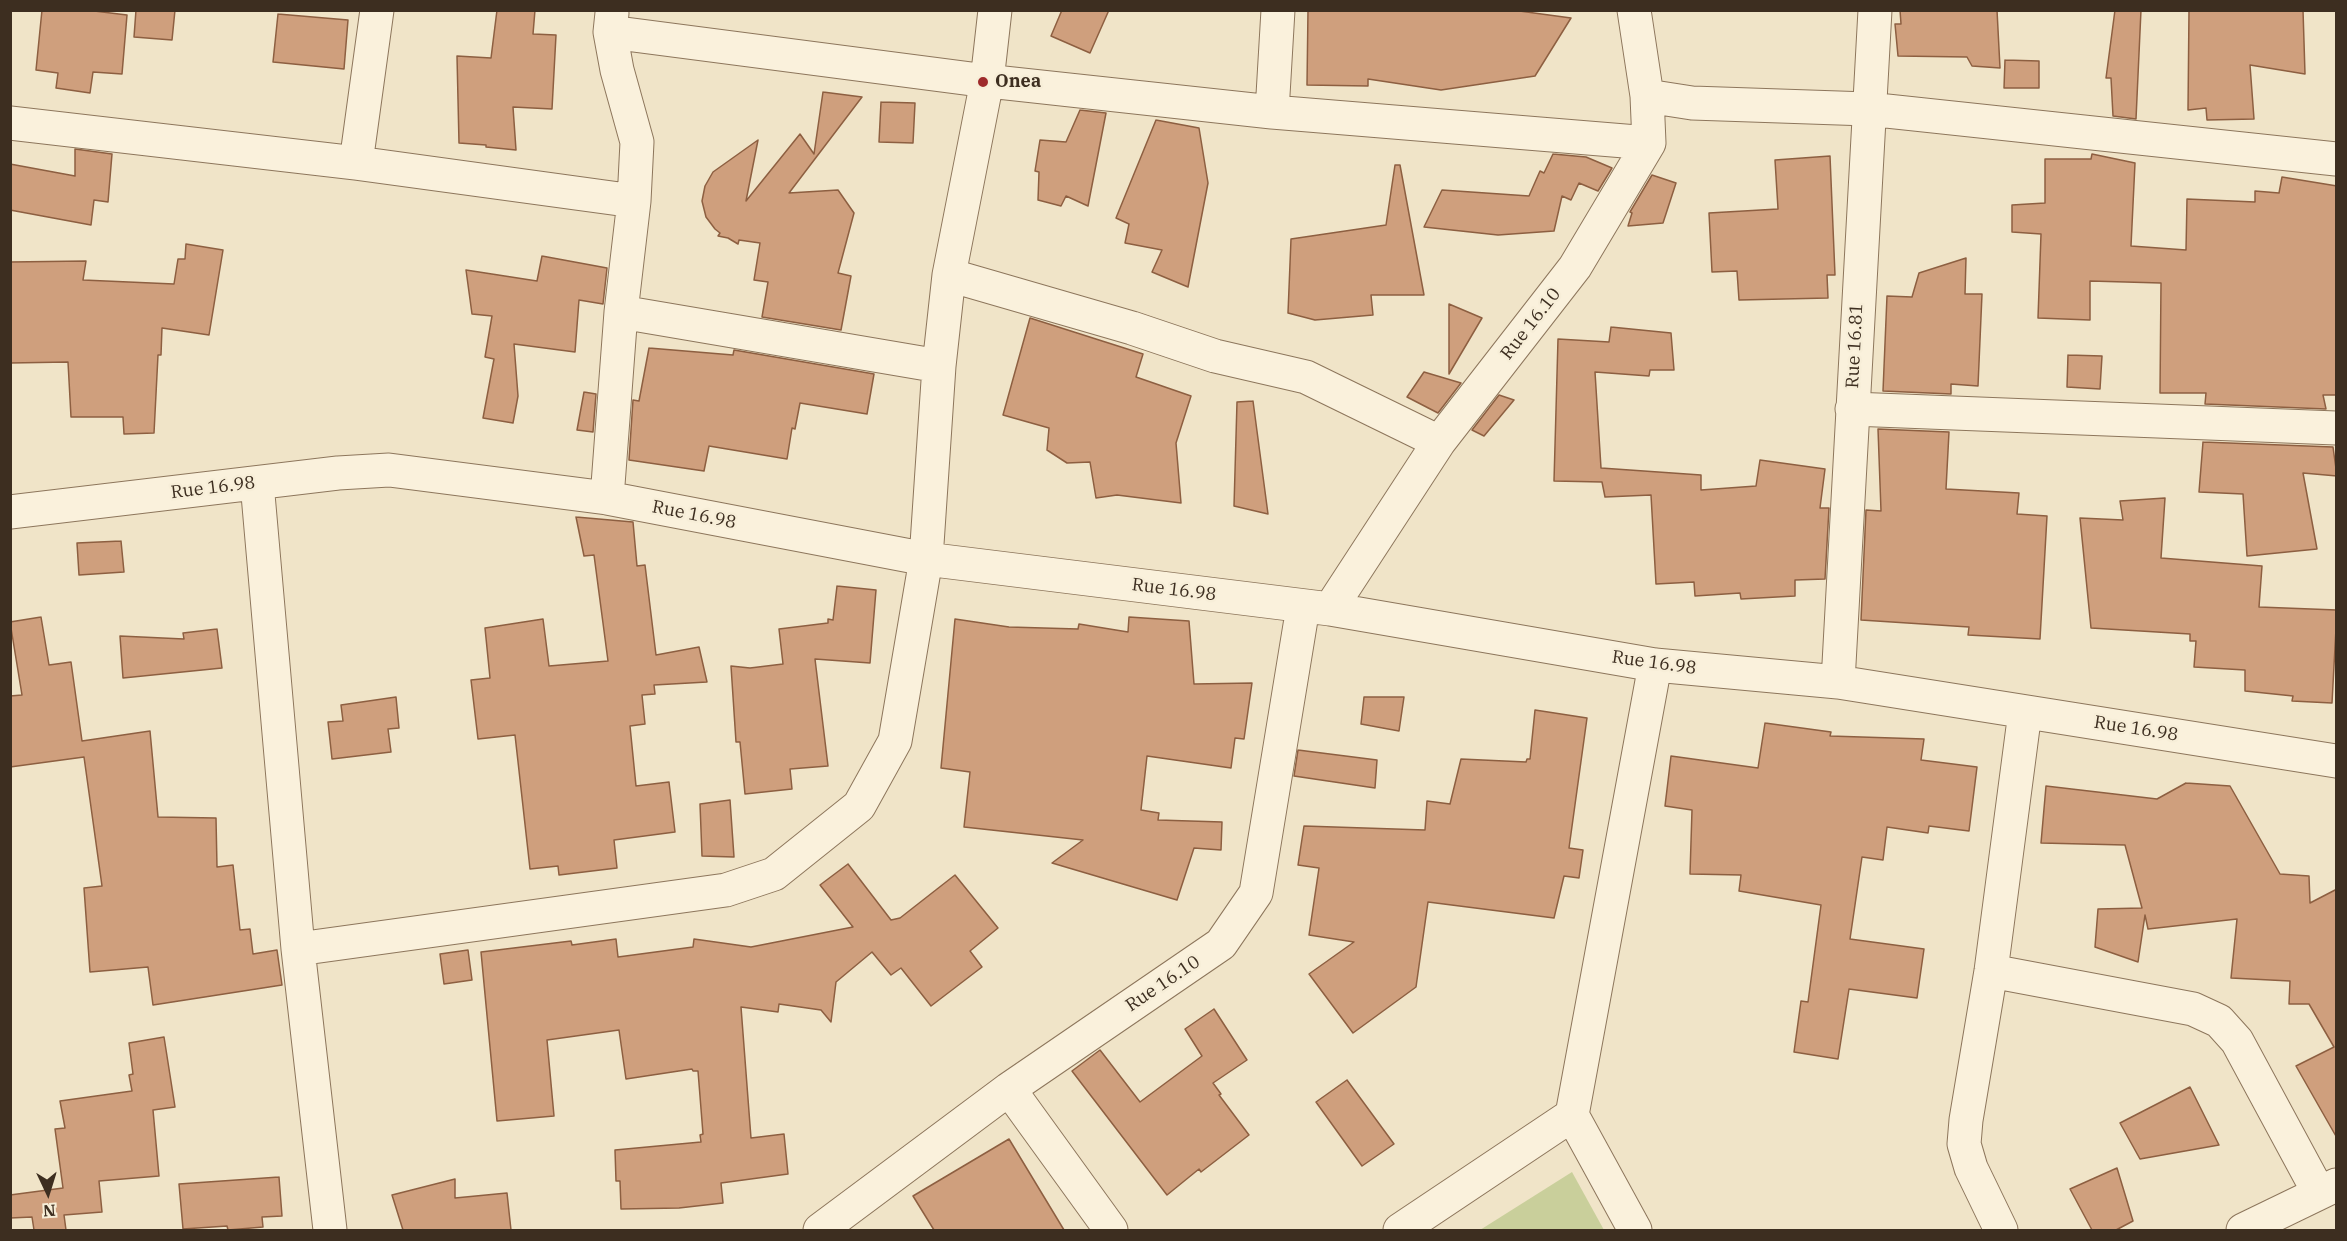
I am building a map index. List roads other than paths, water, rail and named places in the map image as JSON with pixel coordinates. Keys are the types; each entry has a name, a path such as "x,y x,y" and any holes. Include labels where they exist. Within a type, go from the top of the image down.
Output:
{"street":[{"path":"356,163 377,10"},
{"path":"298,949 726,890 774,874 859,806 895,741 926,559 939,366 949,275 987,81 995,10"},
{"path":"1272,112 1278,10"},
{"path":"607,498 621,312 634,201 636,142 617,70 611,21 987,81 1272,112 1648,143 1647,96 1634,10"},
{"name":"Rue 16.81","path":"1838,682 1875,10"},
{"path":"1647,96 1692,103 1868,109 2337,159"},
{"path":"10,123 356,163 634,201"},
{"name":"Rue 16.10","path":"820,1230 1009,1089 1221,944 1256,893 1317,608 1439,442 1575,267 1648,143"},
{"path":"949,275 1132,328 1215,356 1306,377 1439,442"},
{"path":"621,312 939,366"},
{"path":"1852,410 2337,428"},
{"name":"Rue 16.98","path":"10,512 338,473 389,470 607,498 926,559 1317,608 1655,665 1838,682 2337,761"},
{"path":"257,483 298,949 330,1230"},
{"path":"1635,1230 1572,1115 1655,665"},
{"path":"2001,1230 1971,1168 1964,1144 1991,971 2025,712"},
{"path":"1991,971 2193,1009 2219,1021 2237,1041 2328,1189 2243,1230"},
{"path":"1009,1089 1111,1230"},
{"path":"1400,1230 1572,1115"}],"place":[{"name":"Onea","path":"983,82"}]}
